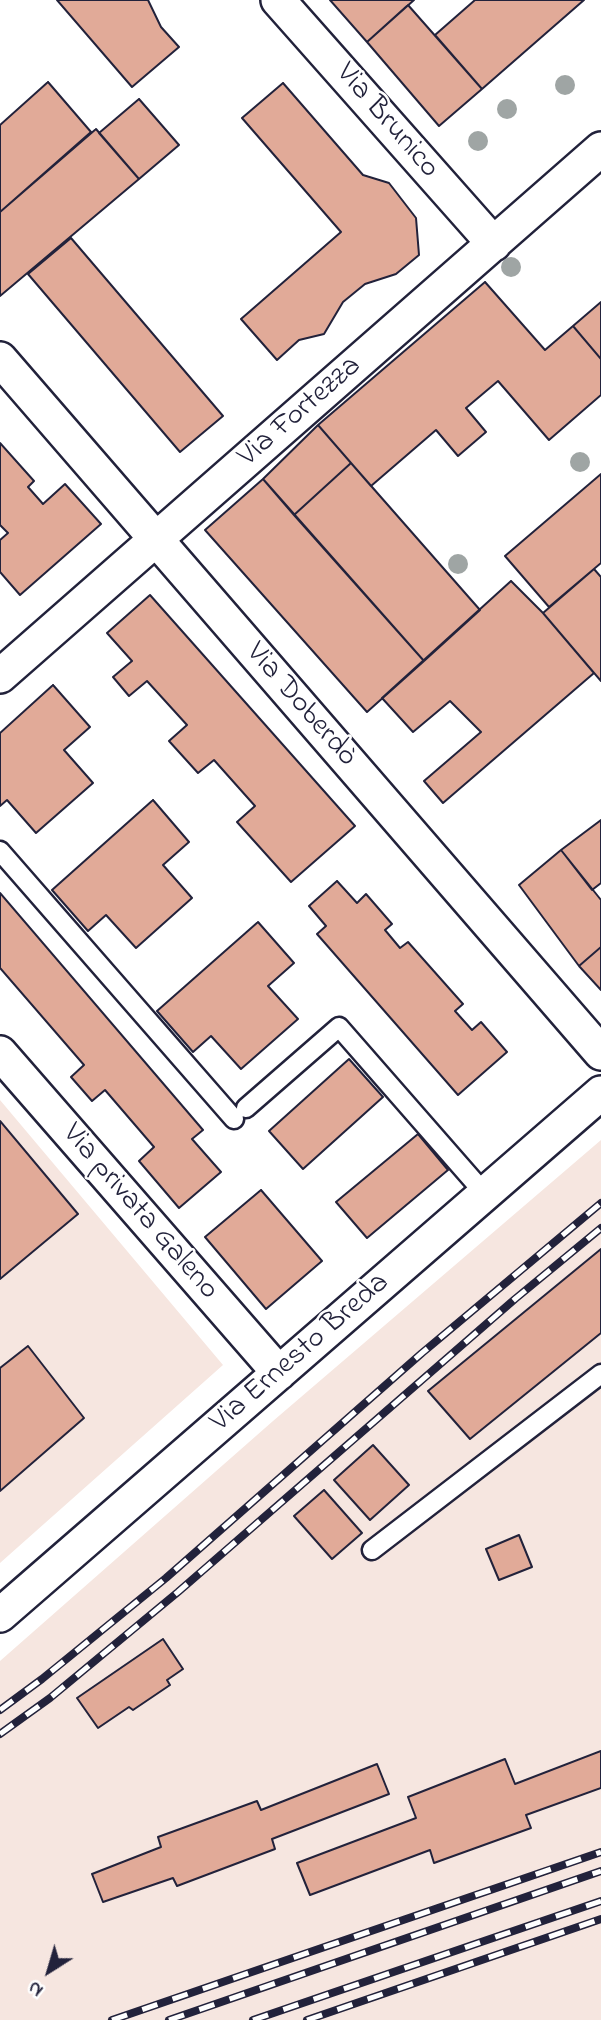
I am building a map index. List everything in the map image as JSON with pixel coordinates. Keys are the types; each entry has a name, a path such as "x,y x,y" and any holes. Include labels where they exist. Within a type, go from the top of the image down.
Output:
{"street":[{"name":"Via Brunico","path":"278,0 494,244"},
{"name":"Via Fortezza","path":"0,676 601,149"},
{"name":"Via Doberdò","path":"0,359 601,1053"},
{"name":"Via privata Galeno","path":"0,1053 279,1373"},
{"name":"Via Ernesto Breda","path":"0,1615 601,1093"}],"lane":[{"path":"0,851 240,1114 339,1027 485,1194"},
{"path":"372,1550 601,1374"}],"shaded area":[{"path":"0,1100 223,1365 0,1563"},
{"path":"601,1140 601,2020 0,2020 0,1661 273,1421"}],"building":[{"path":"57,0 148,0 161,27 179,47 132,87"},
{"path":"330,0 414,0 367,42"},
{"path":"475,0 584,0 482,89 435,35"},
{"path":"408,5 482,89 439,126 367,42"},
{"path":"48,82 91,132 0,212 0,125"},
{"path":"283,83 363,175 389,183 416,218 419,255 396,274 365,284 343,302 324,334 299,340 277,360 241,319 341,232 242,118"},
{"path":"139,99 179,145 139,179 99,133"},
{"path":"96,129 139,179 0,296 0,212"},
{"path":"71,238 223,416 180,452 28,274"},
{"path":"485,282 545,350 573,326 601,359 601,395 549,440 498,381 466,408 486,432 458,456 436,430 371,486 318,425"},
{"path":"601,302 601,359 573,326"},
{"path":"318,425 351,463 294,515 263,479"},
{"path":"0,443 34,481 28,487 43,504 65,484 101,524 20,595 0,572 0,540 8,533 0,525"},
{"path":"351,463 480,610 424,661 294,515"},
{"path":"601,474 601,563 549,607 505,556"},
{"path":"263,479 424,661 367,712 205,530"},
{"path":"594,569 601,577 601,681 543,613"},
{"path":"511,581 543,613 594,673 443,803 424,781 481,732 450,701 413,732 382,698"},
{"path":"150,595 355,826 291,882 237,822 255,806 214,760 198,773 169,741 187,725 147,681 129,696 113,677 132,661 107,633"},
{"path":"53,685 90,727 64,750 93,783 36,833 7,800 0,806 0,733"},
{"path":"153,800 189,842 163,865 192,898 136,948 106,915 88,931 52,890"},
{"path":"601,820 601,883 592,890 561,850"},
{"path":"561,850 601,900 601,947 579,966 519,885"},
{"path":"337,881 357,903 366,894 392,924 385,930 400,948 408,942 463,1004 455,1011 472,1030 481,1022 507,1052 458,1095 317,934 326,926 309,906"},
{"path":"0,893 203,1130 192,1139 221,1172 179,1208 139,1161 154,1147 105,1090 92,1101 71,1077 84,1065 0,968"},
{"path":"258,922 294,963 268,986 298,1019 241,1069 211,1036 193,1052 157,1011"},
{"path":"601,947 601,990 579,966"},
{"path":"349,1059 383,1097 303,1169 269,1131"},
{"path":"0,1121 78,1214 0,1279"},
{"path":"418,1134 448,1170 367,1238 336,1202"},
{"path":"261,1190 322,1261 266,1309 205,1237"},
{"path":"601,1249 601,1333 470,1439 428,1391"},
{"path":"28,1346 84,1418 0,1491 0,1368"},
{"path":"373,1445 409,1485 370,1520 334,1480"},
{"path":"324,1490 362,1533 332,1559 294,1516"},
{"path":"519,1535 532,1567 499,1580 486,1549"},
{"path":"163,1639 183,1669 167,1680 170,1685 133,1710 129,1707 98,1728 77,1698"},
{"path":"601,1751 601,1788 526,1815 531,1828 434,1863 430,1850 310,1895 297,1863 416,1818 408,1797 505,1759 515,1784"},
{"path":"377,1764 389,1794 272,1839 275,1849 177,1886 173,1878 103,1902 92,1874 161,1847 158,1837 257,1801 261,1810"}],"railway":[{"path":"0,1710 166,1578 422,1353 601,1203"},
{"path":"0,1734 50,1698 178,1592 515,1299 601,1228"},
{"path":"112,2020 601,1852"},
{"path":"169,2020 601,1871"},
{"path":"253,2020 601,1901"},
{"path":"307,2020 601,1919"}]}
